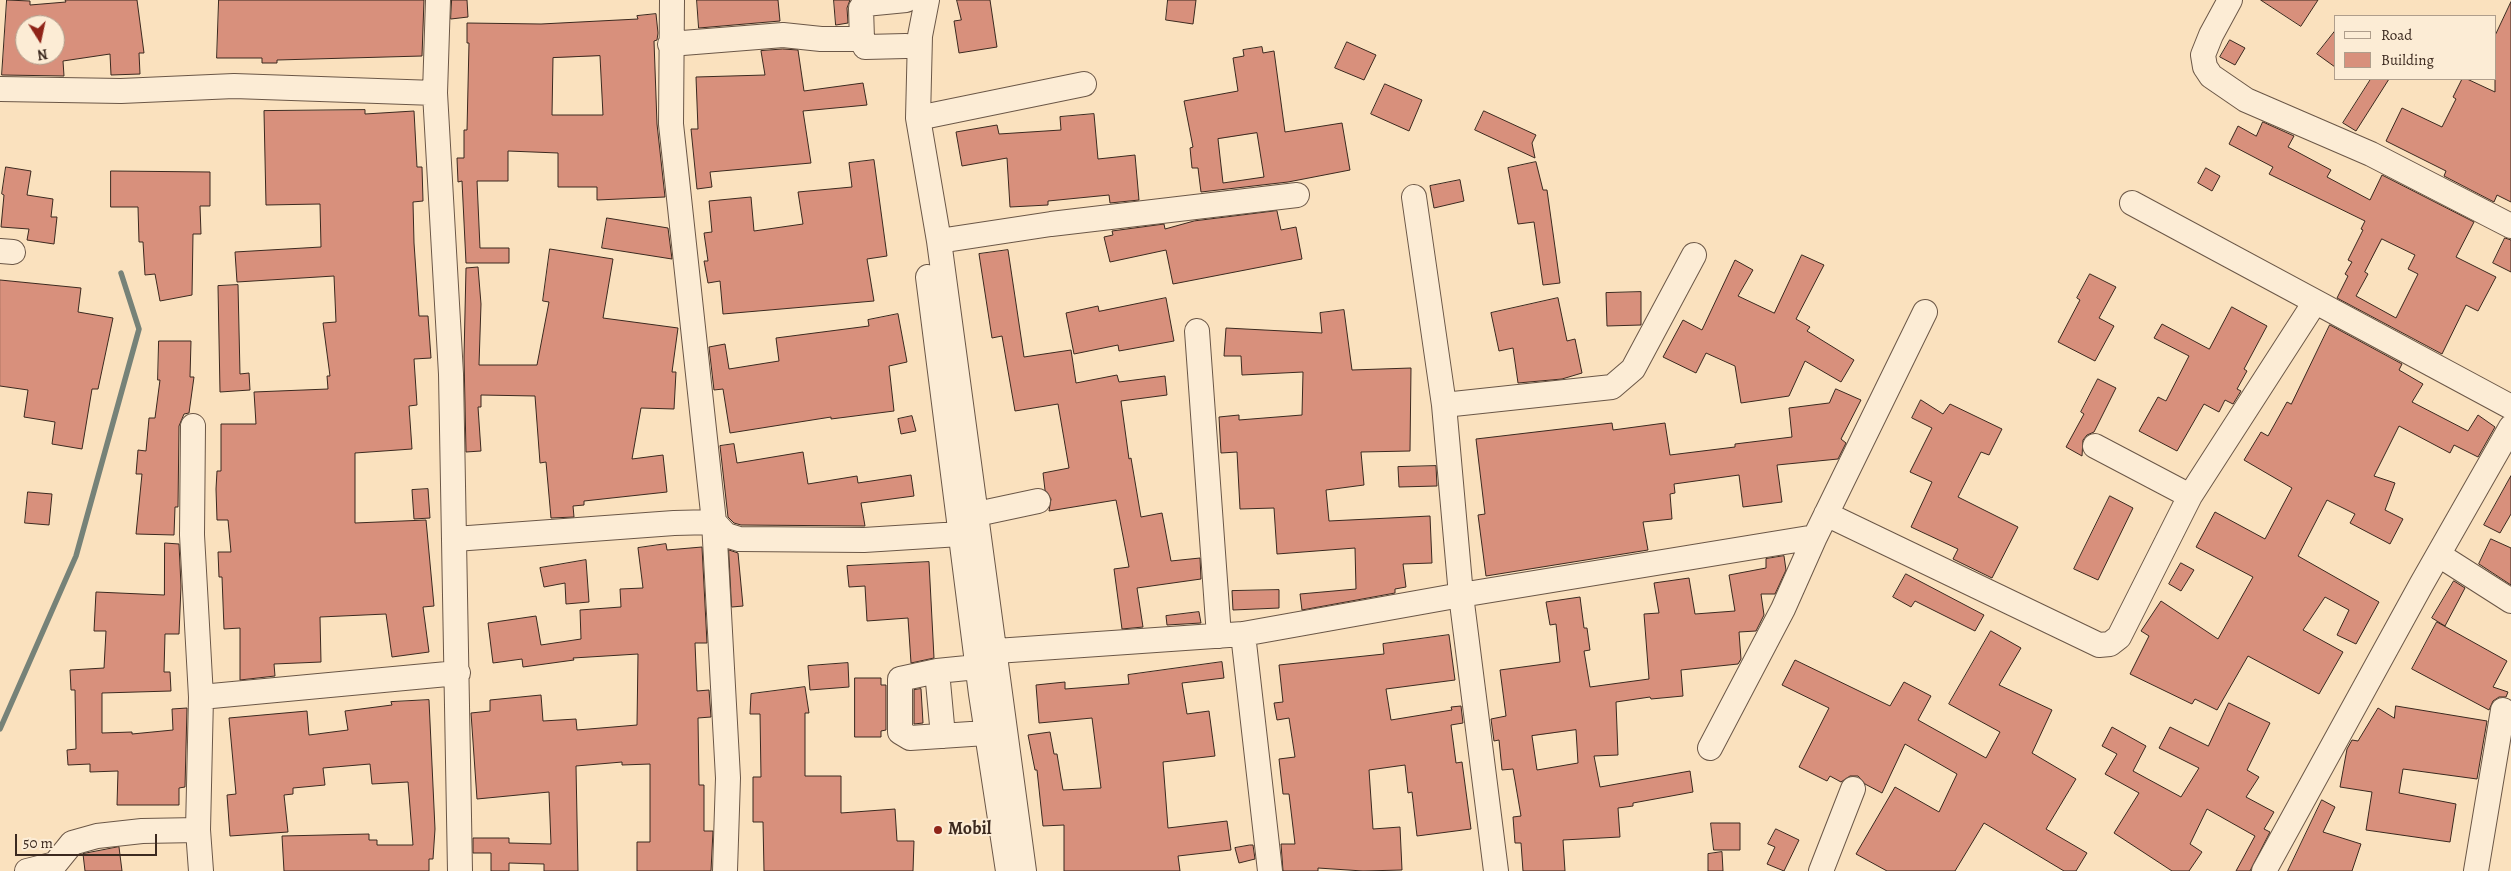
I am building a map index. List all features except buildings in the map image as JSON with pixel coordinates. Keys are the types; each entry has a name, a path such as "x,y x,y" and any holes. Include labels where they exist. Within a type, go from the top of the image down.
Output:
{"street":[{"path":"438,0 436,93 451,374 458,673 460,871"},
{"path":"672,0 670,44 671,124 714,522 728,778 725,871"},
{"path":"906,0 862,6 862,39 867,48 906,46"},
{"path":"911,0 906,46 905,120 986,733 1008,871"},
{"path":"927,0 920,36 918,118 939,241 996,651 1024,871"},
{"path":"2230,0 2211,35 2203,55 2205,67 2211,76 2246,100 2371,154 2511,226"},
{"path":"670,44 782,35 821,39 862,39"},
{"path":"918,118 1084,84"},
{"path":"0,89 121,90 234,86 436,93"},
{"path":"939,241 1051,224 1297,195"},
{"path":"1414,197 1444,405 1461,595 1496,871"},
{"path":"2132,203 2511,407"},
{"path":"1444,405 1612,387 1633,369 1694,255"},
{"path":"1826,514 2100,645 2110,644 2119,637 2190,496 2315,302"},
{"path":"1710,748 1783,609 1815,536 1925,312"},
{"path":"1197,331 1219,636"},
{"path":"193,426 192,535 200,697 198,830 201,871"},
{"path":"2264,871 2511,427"},
{"path":"2095,446 2190,496"},
{"path":"977,514 1038,501"},
{"path":"455,539 674,523 714,522 726,535 739,539 864,540 960,534"},
{"path":"996,651 1243,634 1461,595 1815,536"},
{"path":"2439,555 2511,601"},
{"path":"1243,634 1270,871"},
{"path":"977,667 937,671 900,678 900,732 910,738 986,733"},
{"path":"937,671 943,736"},
{"path":"200,697 458,673"},
{"path":"2476,871 2503,710"},
{"path":"1821,871 1853,789"},
{"path":"27,871 55,864 72,843 97,836 142,831 198,830"}],"waterway":[{"path":"0,729 76,556 139,329 121,273"}],"place":[{"name":"Mobil","path":"938,830"}]}
